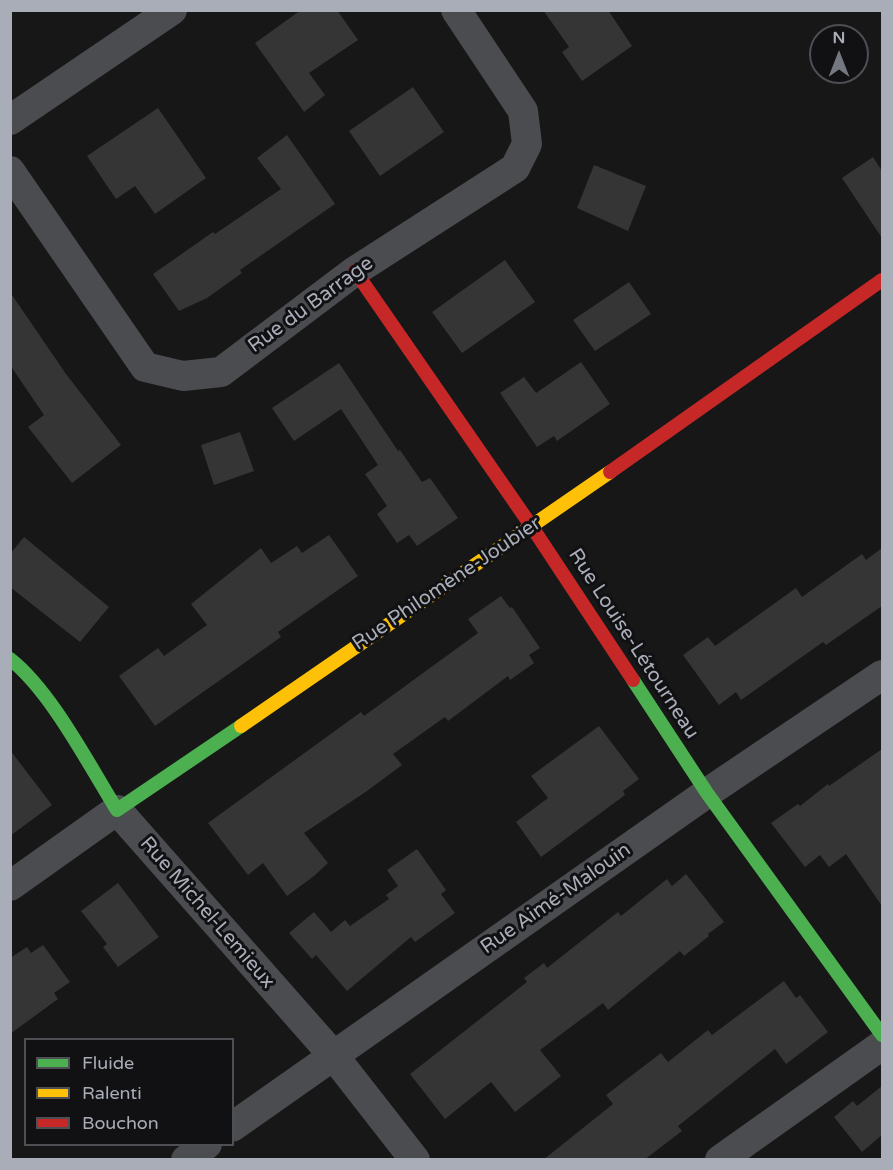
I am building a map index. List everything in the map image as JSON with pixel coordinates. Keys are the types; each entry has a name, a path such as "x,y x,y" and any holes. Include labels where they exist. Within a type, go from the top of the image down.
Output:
{"street":[{"path":"10,120 172,10"},
{"name":"Rue du Barrage","path":"10,171 145,367 183,376 221,372 355,271 515,168 527,144 524,111 456,10"},
{"name":"Rue Louise-Létourneau","path":"355,271 532,527 707,793 882,1035"},
{"name":"Rue Philomène-Joubier","path":"10,886 117,810 532,527 882,280"},
{"name":"Rue Michel-Lemieux","path":"10,659 23,669 58,715 117,810 333,1055 415,1160"},
{"name":"Rue Aimé-Malouin","path":"234,1125 707,793 882,675"},
{"path":"720,1160 882,1045"},
{"path":"186,1160 204,1146"}],"building":[{"path":"301,10 337,10 358,40 309,73 325,95 304,112 255,43"},
{"path":"543,10 608,10 632,46 582,81 562,52 569,47"},
{"path":"413,87 444,132 380,176 349,131"},
{"path":"158,108 206,178 155,214 135,186 116,199 87,156"},
{"path":"287,135 335,204 240,270 242,273 207,298 179,311 153,274 281,189 257,158"},
{"path":"873,157 882,171 882,238 842,178"},
{"path":"594,165 646,186 628,231 577,208"},
{"path":"505,260 535,302 462,353 432,312"},
{"path":"629,282 651,314 595,351 573,320"},
{"path":"10,292 66,374 121,445 72,483 28,427 44,415 10,365"},
{"path":"581,362 610,404 557,441 554,436 537,447 500,393 524,377 536,393"},
{"path":"339,363 398,451 400,450 422,482 430,478 458,518 417,546 409,535 397,543 377,514 387,506 365,474 378,465 341,409 294,441 272,408"},
{"path":"240,432 254,471 214,485 201,445"},
{"path":"329,535 358,576 278,632 281,637 155,726 119,676 158,648 164,656 207,625 191,604 261,548 271,563 297,546 302,553"},
{"path":"24,537 109,607 80,642 10,587 10,554"},
{"path":"882,548 882,606 826,645 823,642 741,700 736,692 719,705 683,655 708,637 715,646 796,588 802,597 862,554 866,560"},
{"path":"501,596 510,608 512,607 540,648 529,655 534,663 510,680 508,676 448,721 445,717 393,754 402,765 304,833 328,863 314,876 287,896 263,863 248,875 208,823 361,712 364,716 478,633 468,619"},
{"path":"599,726 639,779 623,791 625,795 541,857 516,822 548,798 531,776"},
{"path":"882,749 882,906 846,854 829,867 820,855 805,867 771,823 798,804 800,806 828,784 829,786"},
{"path":"10,750 52,805 10,836"},
{"path":"417,849 446,890 441,894 455,913 415,942 411,937 347,991 316,955 312,959 289,933 314,912 331,932 345,920 350,926 389,899 386,895 398,886 387,870"},
{"path":"686,874 724,922 684,956 680,951 608,1010 603,1003 540,1050 561,1076 515,1112 491,1082 445,1119 410,1074 527,982 524,978 544,963 547,968 618,912 621,916 667,879 672,886"},
{"path":"118,883 159,937 118,967 103,947 107,944 81,911"},
{"path":"43,945 70,982 54,993 58,999 10,1034 10,958 27,947 31,953"},
{"path":"784,981 796,998 800,995 828,1032 786,1064 775,1049 678,1126 682,1131 644,1160 543,1160 613,1104 606,1095 661,1053 668,1062 708,1030 712,1035"},
{"path":"882,1086 882,1135 862,1152 834,1117 853,1101 857,1106"}],"traffic: fast":[{"path":"10,659 40,690 54,709 117,810 241,726"},
{"path":"633,680 707,793 882,1035"}],"traffic: slow":[{"path":"241,726 610,472"}],"traffic: jam":[{"path":"355,271 532,527 633,680"},
{"path":"610,472 882,280"}]}
